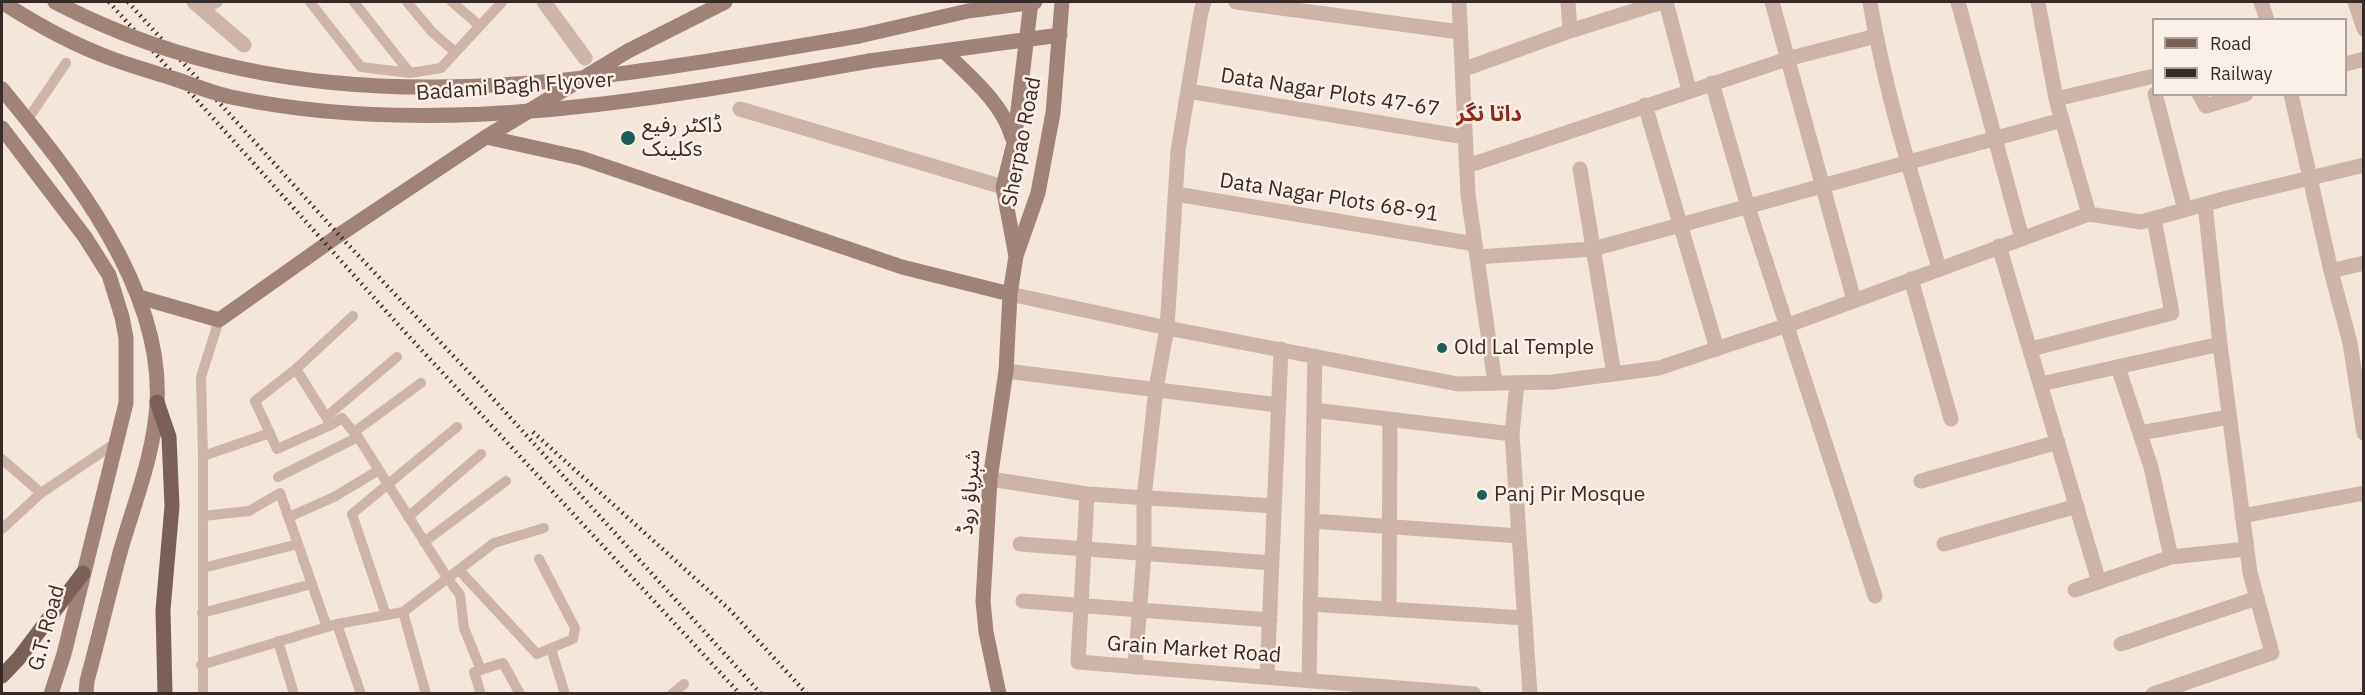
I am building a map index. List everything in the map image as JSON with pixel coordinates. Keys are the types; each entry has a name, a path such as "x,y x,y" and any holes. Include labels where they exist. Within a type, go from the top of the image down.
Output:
{"main road":[{"path":"157,402 169,437 172,506 163,610 165,693"},
{"path":"2,676 19,658 83,573"}],"street":[{"name":"Badami Bagh Flyover","path":"2,2 50,31 109,58 229,97 339,112 405,115 481,114 591,105 718,88 869,61 1060,35"},
{"name":"Badami Bagh Flyover","path":"55,2 89,19 172,50 243,70 313,82 400,88 473,88 546,83 681,66 859,36 972,6 1035,2"},
{"path":"544,2 585,58"},
{"name":"Sherpao Road","path":"1017,256 1003,187 1014,143 1030,2"},
{"name":"Sherpao Road","path":"1010,294 1017,256 1038,193 1053,113 1062,2"},
{"path":"1135,667 1144,553 1144,498 1156,389 1167,328 1178,151 1204,2"},
{"path":"1236,2 1460,33"},
{"path":"1459,2 1468,195 1495,383"},
{"path":"1568,2 1570,31"},
{"path":"1462,70 1570,31 1664,2 1689,90"},
{"path":"1772,2 1854,300"},
{"path":"1870,2 1876,36 1908,163 1939,268"},
{"path":"1958,2 2022,238"},
{"path":"2038,2 2056,99 2089,214"},
{"path":"2262,2 2266,18"},
{"path":"2355,2 2364,29"},
{"path":"139,297 219,320 339,235 486,137 628,51 717,3"},
{"path":"205,4 244,45"},
{"path":"1467,166 1787,58 1876,36"},
{"path":"944,51 982,89 1008,122 1014,143"},
{"path":"2347,64 2364,59"},
{"path":"2056,99 2152,81"},
{"path":"1712,83 1748,207 1875,596"},
{"path":"2,88 28,119 106,230 139,297 154,351 157,402 153,440 121,550 87,681 86,693"},
{"name":"Data Nagar Plots 47-67","path":"1188,91 1466,137"},
{"path":"2156,96 2185,210"},
{"path":"2200,96 2206,106 2239,96"},
{"path":"2290,96 2331,271 2357,340 2364,433"},
{"path":"1645,105 1717,349"},
{"path":"740,109 1003,187"},
{"name":"Data Nagar Plots 68-91","path":"1176,194 1476,250 1593,249 2062,120"},
{"name":"G.T. Road","path":"2,128 85,237 109,275 122,317 127,359 126,403 64,654 51,693"},
{"path":"486,137 582,158 902,267 1010,294 1167,328 1458,384 1553,382 1659,368 1787,325 2089,214 2141,222 2364,165"},
{"path":"1580,169 1614,374"},
{"path":"2160,692 2272,652 2250,573 2246,549 2205,204"},
{"path":"2031,349 2172,312 2154,219"},
{"path":"2000,246 2099,582"},
{"path":"2331,271 2364,263"},
{"path":"1911,279 1951,419"},
{"name":"شېرپاؤ روڈ","path":"999,693 986,632 983,601 990,479 1006,371 1010,294"},
{"path":"2041,384 2220,344"},
{"path":"1267,677 1281,349"},
{"path":"1309,680 1315,356"},
{"path":"2118,367 2151,467 2171,557"},
{"path":"1006,371 1278,405"},
{"path":"1517,383 1512,434 1530,693"},
{"path":"1314,410 1512,434"},
{"path":"2140,433 2229,417"},
{"path":"1389,609 1390,420"},
{"path":"1920,481 2058,442"},
{"path":"990,479 1087,494 1274,506"},
{"path":"2242,516 2364,493"},
{"name":"Grain Market Road","path":"1087,494 1078,662 1474,693"},
{"path":"1944,544 2077,506"},
{"path":"1312,521 1519,536"},
{"path":"1020,544 1272,563"},
{"path":"2075,590 2171,557 2246,549"},
{"path":"2121,644 2257,598"},
{"path":"1023,601 1270,620"},
{"path":"1310,604 1525,618"}],"lane":[{"path":"310,2 361,67 410,73 441,68 502,2"},
{"path":"354,2 410,73"},
{"path":"407,2 432,32 455,52"},
{"path":"452,2 480,26"},
{"path":"28,119 66,63"},
{"path":"353,316 296,369 255,400 277,449 328,421 397,357"},
{"path":"203,693 201,665 203,456 201,377 219,320"},
{"path":"296,369 328,421"},
{"path":"279,477 356,435 421,383"},
{"path":"328,421 342,418 356,435 460,596 464,628 481,670"},
{"path":"386,615 352,514 457,427"},
{"path":"203,456 270,433"},
{"path":"2,529 41,493 117,442"},
{"path":"408,517 481,454"},
{"path":"2,459 41,493"},
{"path":"289,517 334,497 379,470"},
{"path":"424,542 506,481"},
{"path":"203,516 249,511 280,493 312,584 361,693"},
{"path":"201,665 332,626 403,612 494,543 544,528"},
{"path":"203,568 298,544"},
{"path":"459,570 537,654 573,639 575,628 539,559"},
{"path":"202,613 312,584"},
{"path":"403,612 426,693"},
{"path":"279,641 294,693"},
{"path":"551,649 564,693"},
{"path":"481,693 474,672 503,663 520,693"},
{"path":"672,693 684,684"}],"railway":[{"path":"109,2 403,330 740,694"},
{"path":"128,2 761,694"},
{"path":"533,432 730,610 807,694"}],"place":[{"name":"ڈاکٹر رفیع کلینکs","path":"628,138"},
{"name":"Old Lal Temple","path":"1442,348"},
{"name":"Panj Pir Mosque","path":"1482,495"}],"district":[{"name":"داتا نگر","path":"1489,115"}]}
